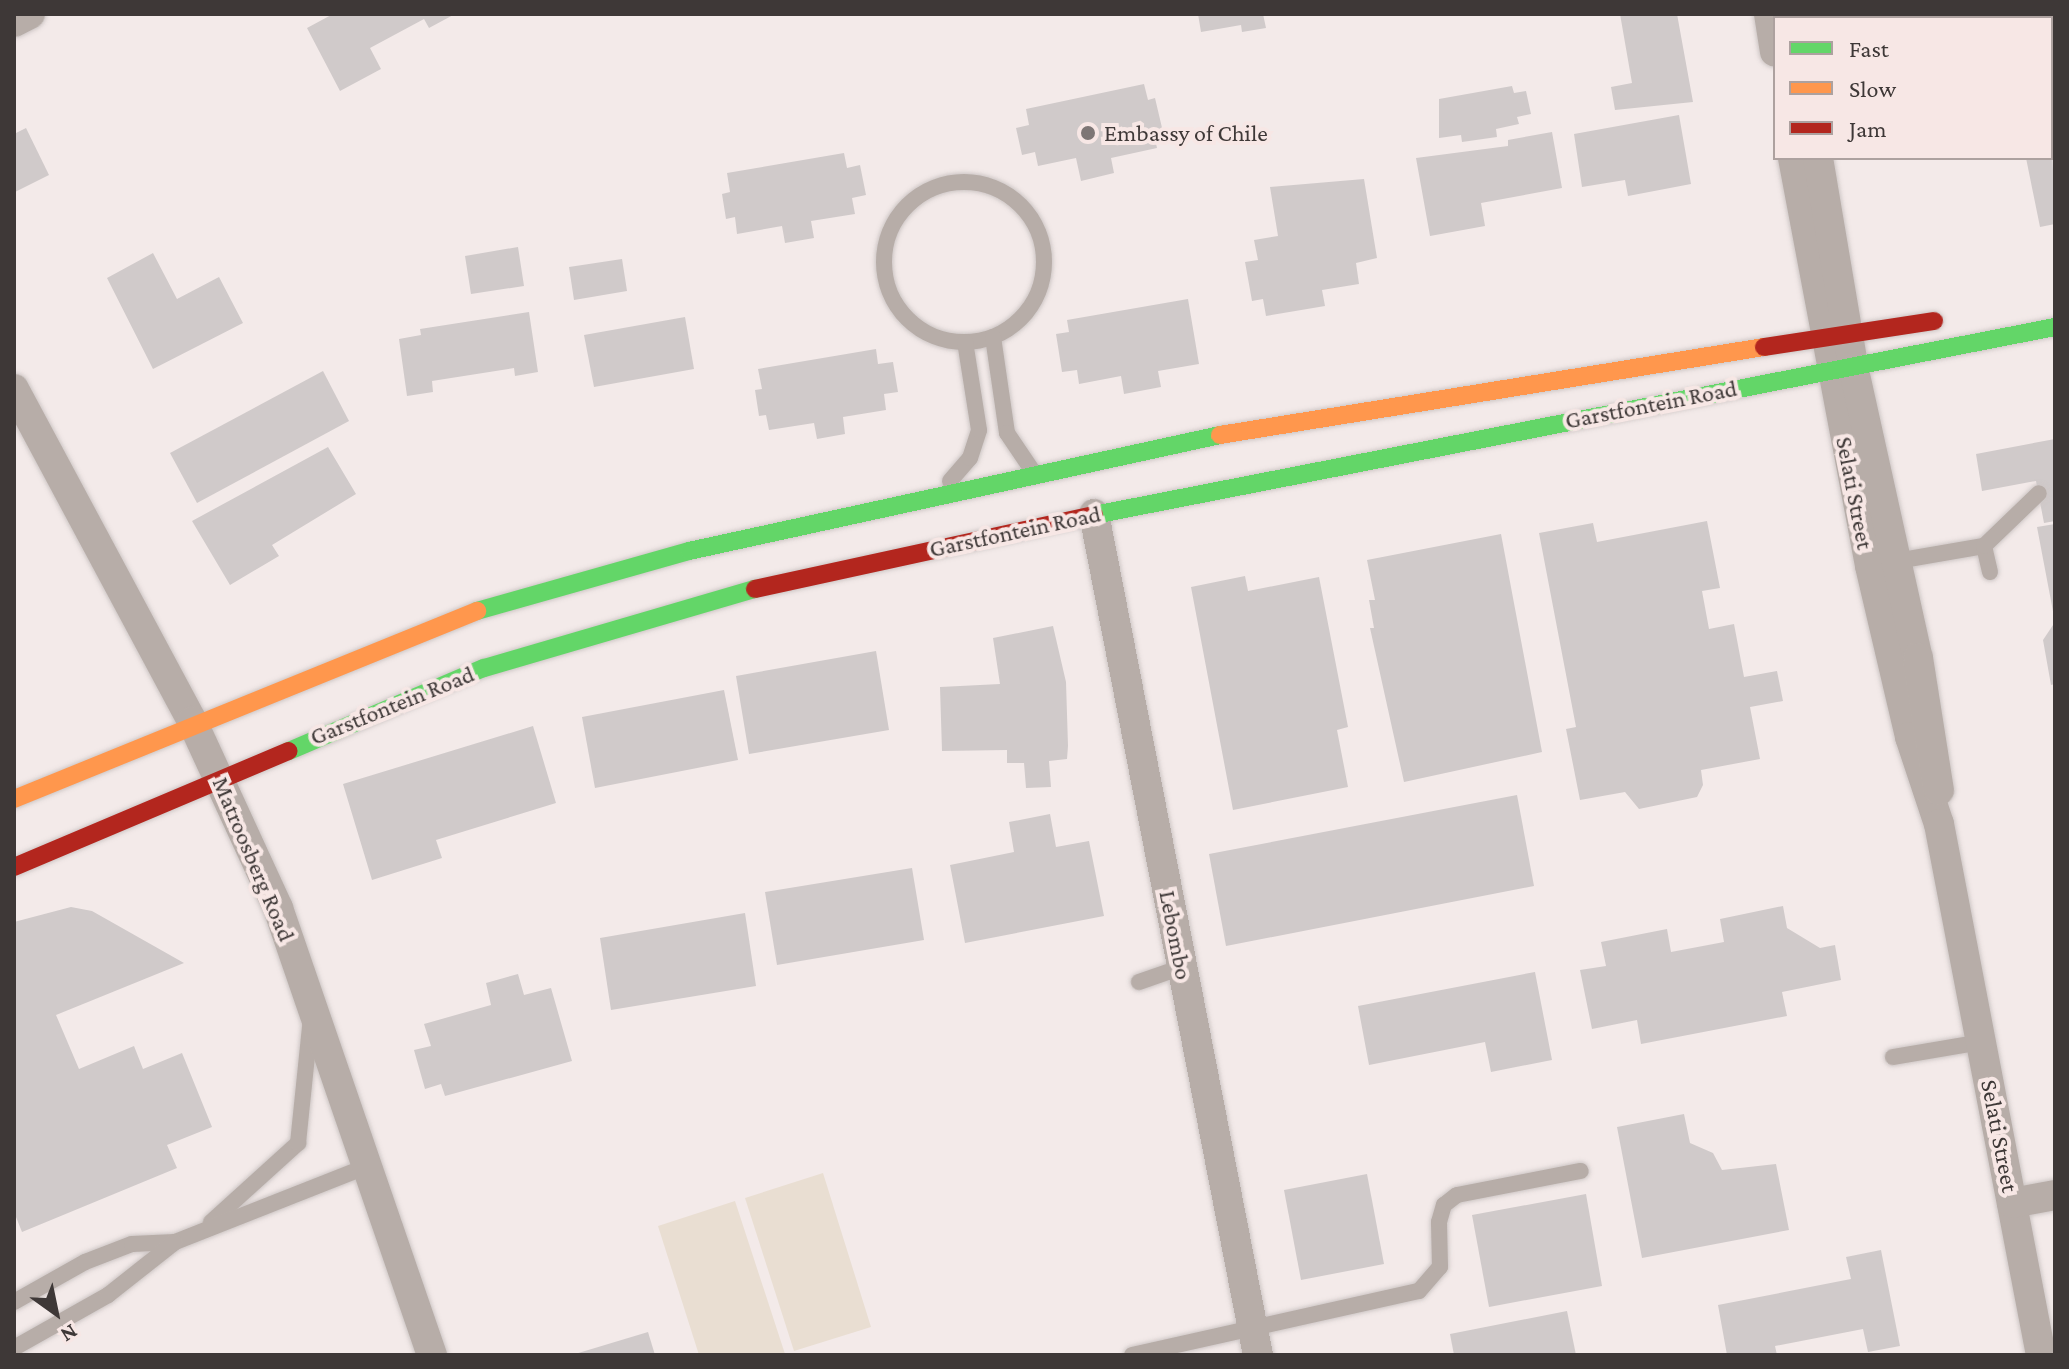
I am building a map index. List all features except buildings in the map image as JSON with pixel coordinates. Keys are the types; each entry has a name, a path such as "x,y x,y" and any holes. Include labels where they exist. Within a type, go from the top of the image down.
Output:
{"main road":[{"name":"Garstfontein Road","path":"14,867 484,668 575,640 834,569 1839,353 1955,318"},
{"name":"Garstfontein Road","path":"14,799 192,721 442,621 689,551 937,493 1300,419 2055,327"}],"street":[{"path":"14,22 30,14"},
{"path":"1769,14 1773,39"},
{"name":"Selati Street","path":"1793,160 1839,353 1882,564 1907,725 1939,824 2041,1355"},
{"name":"Selati Street","path":"1818,160 1839,353"},
{"name":"Matroosberg Road","path":"14,389 22,422 192,721 278,908 432,1355"},
{"name":"Lebombo","path":"1094,514 1255,1341"},
{"path":"2012,1203 2055,1195"}],"lane":[{"path":"972,183 1015,201 1040,240 1042,275 1030,308 993,337 965,342 920,330 890,294 884,271 893,225 907,206 948,184 972,183"},
{"path":"993,337 1007,433 1035,472"},
{"path":"937,493 970,458 979,430 965,342"},
{"path":"1882,564 1984,546 2039,493"},
{"path":"1984,546 1990,572"},
{"path":"1139,982 1182,967"},
{"path":"201,1231 298,1143 312,1001"},
{"path":"1893,1057 1982,1042"},
{"path":"14,1348 108,1295 175,1242 365,1167"},
{"path":"1132,1355 1255,1341 1419,1291 1440,1267 1439,1222 1444,1205 1457,1195 1581,1171"},
{"path":"14,1302 120,1249 175,1242"}],"shaded area":[{"path":"823,1173 871,1327 794,1351 745,1198"},
{"path":"735,1201 783,1355 699,1355 658,1226"}],"traffic: fast":[{"path":"1094,515 2055,327"},
{"path":"477,611 689,551 1220,435"},
{"path":"289,751 484,668 755,589"}],"traffic: slow":[{"path":"1220,435 1764,347"},
{"path":"14,799 477,611"}],"traffic: jam":[{"path":"1764,347 1934,321"},
{"path":"755,589 1094,515"},
{"path":"14,867 289,751"}],"place":[{"name":"Embassy of Chile","path":"1088,133"}]}
